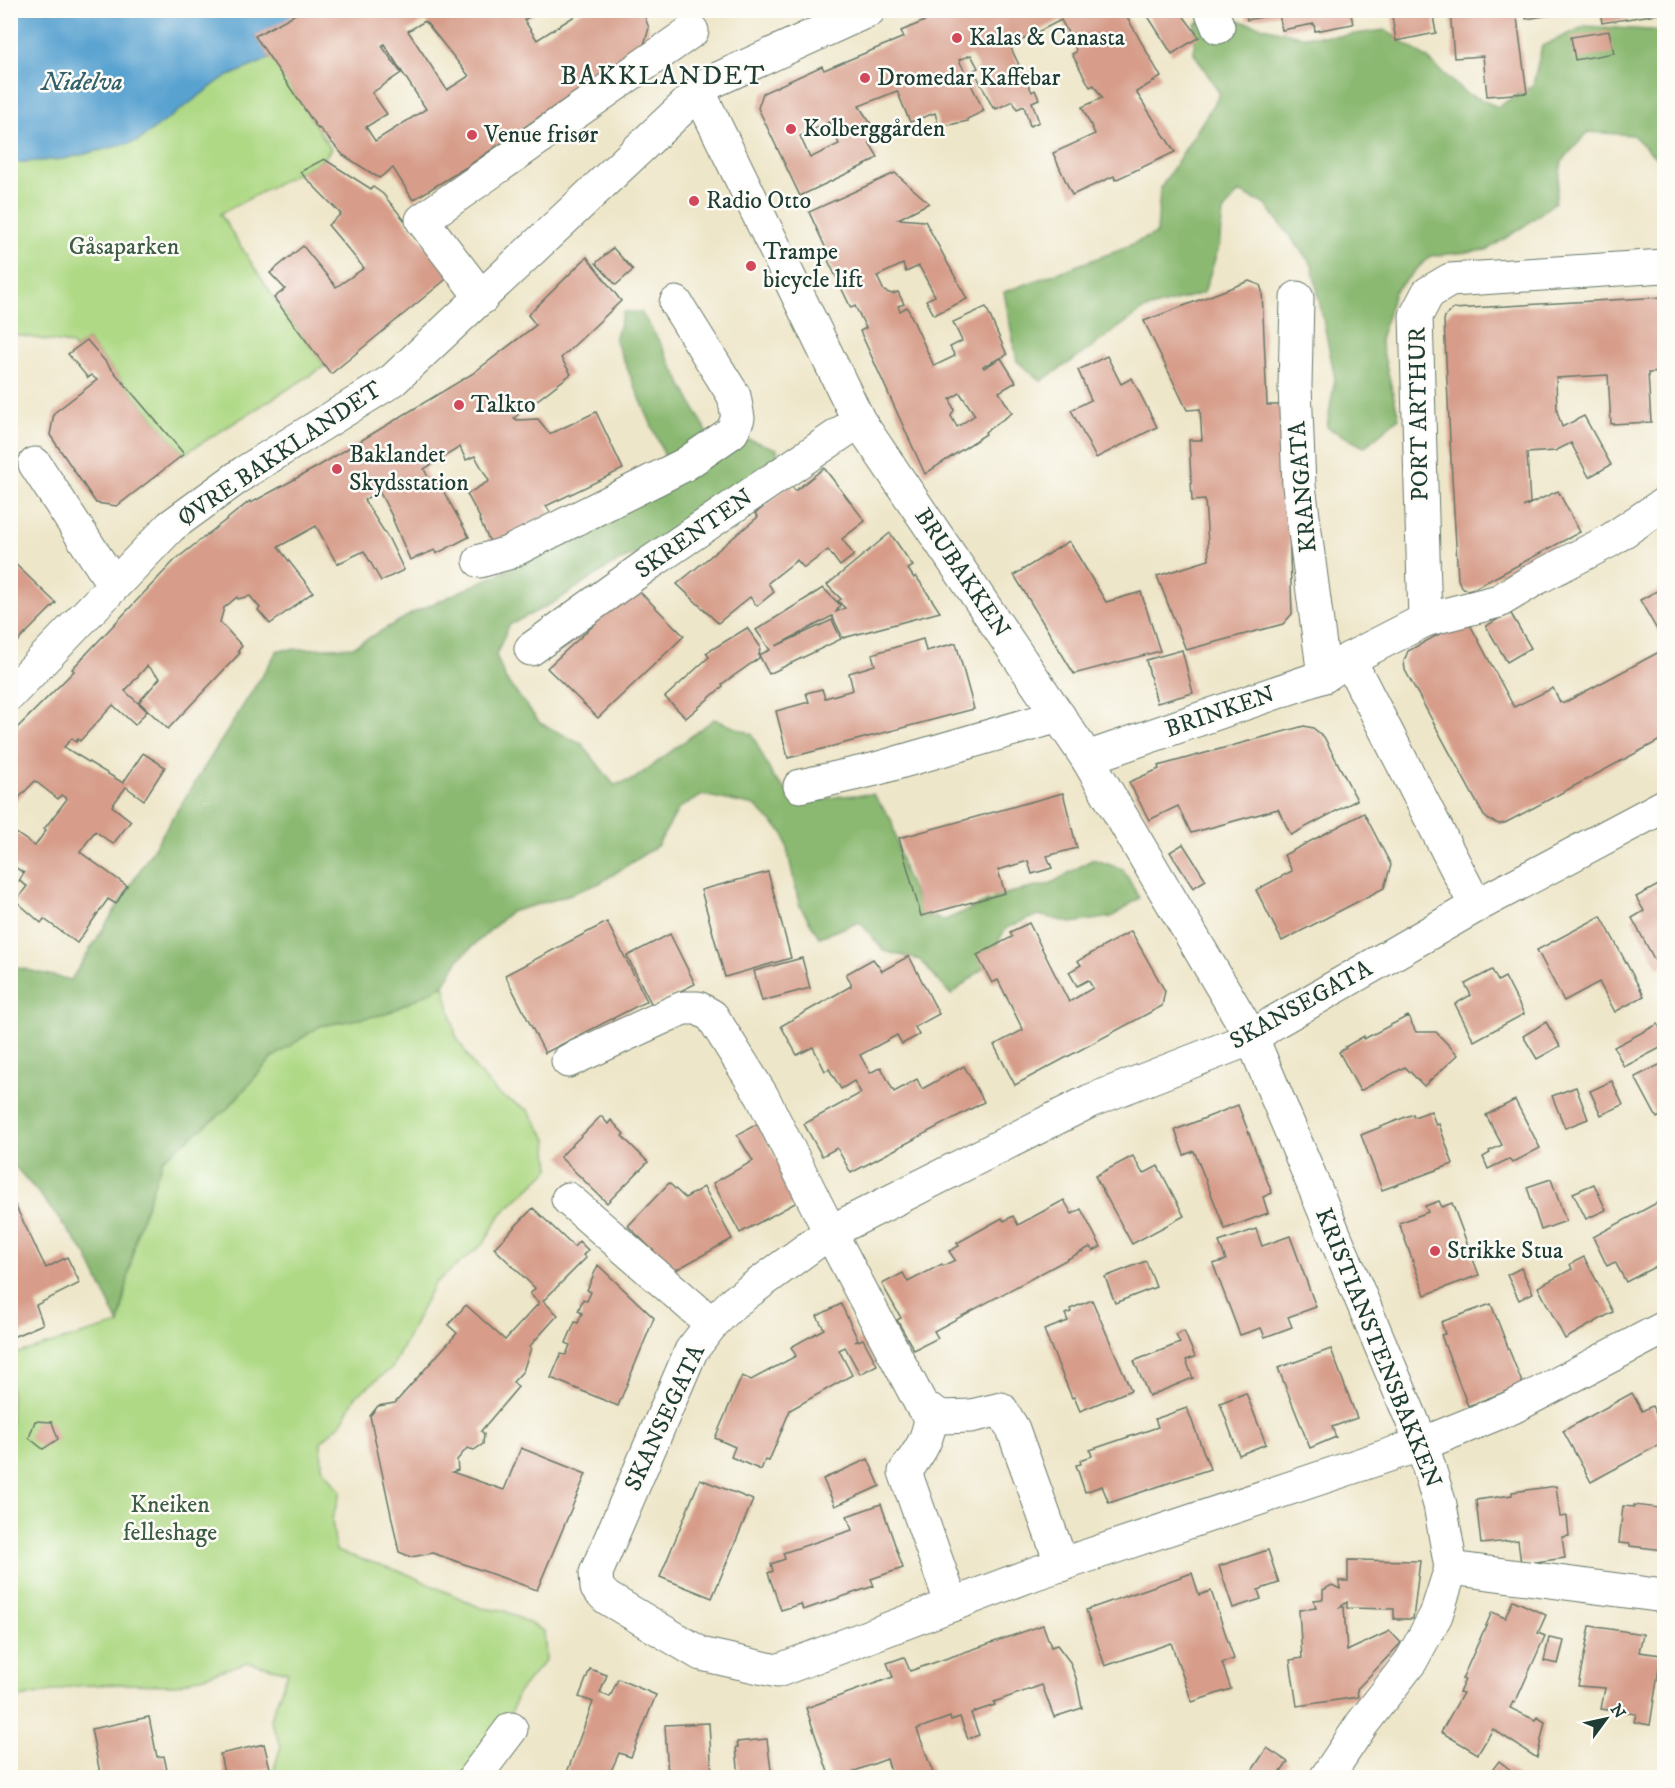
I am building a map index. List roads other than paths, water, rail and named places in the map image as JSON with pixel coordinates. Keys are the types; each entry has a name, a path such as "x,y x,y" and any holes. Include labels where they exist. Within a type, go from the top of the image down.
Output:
{"street":[{"name":"ØVRE BAKKLANDET","path":"10,694 171,526 245,472 393,380 704,88 869,10"},
{"name":"BRUBAKKEN","path":"689,21 704,88 859,421 1087,759 1252,1038"},
{"path":"482,298 416,213 689,21"},
{"name":"PORT ARTHUR","path":"1425,620 1416,316 1428,293 1450,280 1665,266"},
{"name":"KRANGATA","path":"1297,298 1295,386 1299,486 1337,667 1476,906"},
{"path":"480,561 508,553 684,465 732,432 738,418 734,396 676,303"},
{"name":"SKRENTEN","path":"531,649 650,563 859,421"},
{"path":"35,464 114,585"},
{"path":"1337,667 1425,620 1499,601 1537,578 1609,541 1665,504"},
{"name":"BRINKEN","path":"1087,759 1337,667"},
{"path":"800,786 872,770 1059,716"},
{"name":"SKANSEGATA","path":"952,1605 777,1671 701,1654 607,1598 597,1588 596,1573 691,1351 712,1323 733,1303 830,1232 1090,1101 1252,1038 1273,1023 1476,906 1665,806"},
{"path":"568,1061 683,1008 698,1008 712,1016 762,1096 830,1232 922,1406 942,1417 972,1416 1001,1409 1013,1429 1062,1565"},
{"name":"KRISTIANSTENSBAKKEN","path":"1252,1038 1422,1444 1440,1505 1451,1568 1436,1615 1412,1661 1362,1724 1326,1778"},
{"path":"568,1199 712,1323"},
{"path":"932,1411 930,1430 923,1448 904,1472 952,1605 1062,1565 1422,1444 1513,1407 1665,1328"},
{"path":"1451,1568 1665,1596"},
{"path":"474,1778 512,1729"}],"water":[{"name":"Nidelva","path":"11,11 305,11 255,36 271,58 222,79 138,141 64,159 11,163"}],"place":[{"name":"Kalas & Canasta","path":"957,38"},
{"name":"Dromedar Kaffebar","path":"865,78"},
{"name":"Kolberggården","path":"791,129"},
{"name":"Venue frisør","path":"472,135"},
{"name":"Radio Otto","path":"694,201"},
{"name":"Trampe bicycle lift","path":"751,266"},
{"name":"Talkto","path":"459,405"},
{"name":"Baklandet Skydsstation","path":"337,469"},
{"name":"Strikke Stua","path":"1435,1251"}],"district":[{"name":"BAKKLANDET","path":"663,76"}],"park label":[{"name":"Gåsaparken","path":"124,247"},
{"name":"Kneiken felleshage","path":"170,1519"}]}
